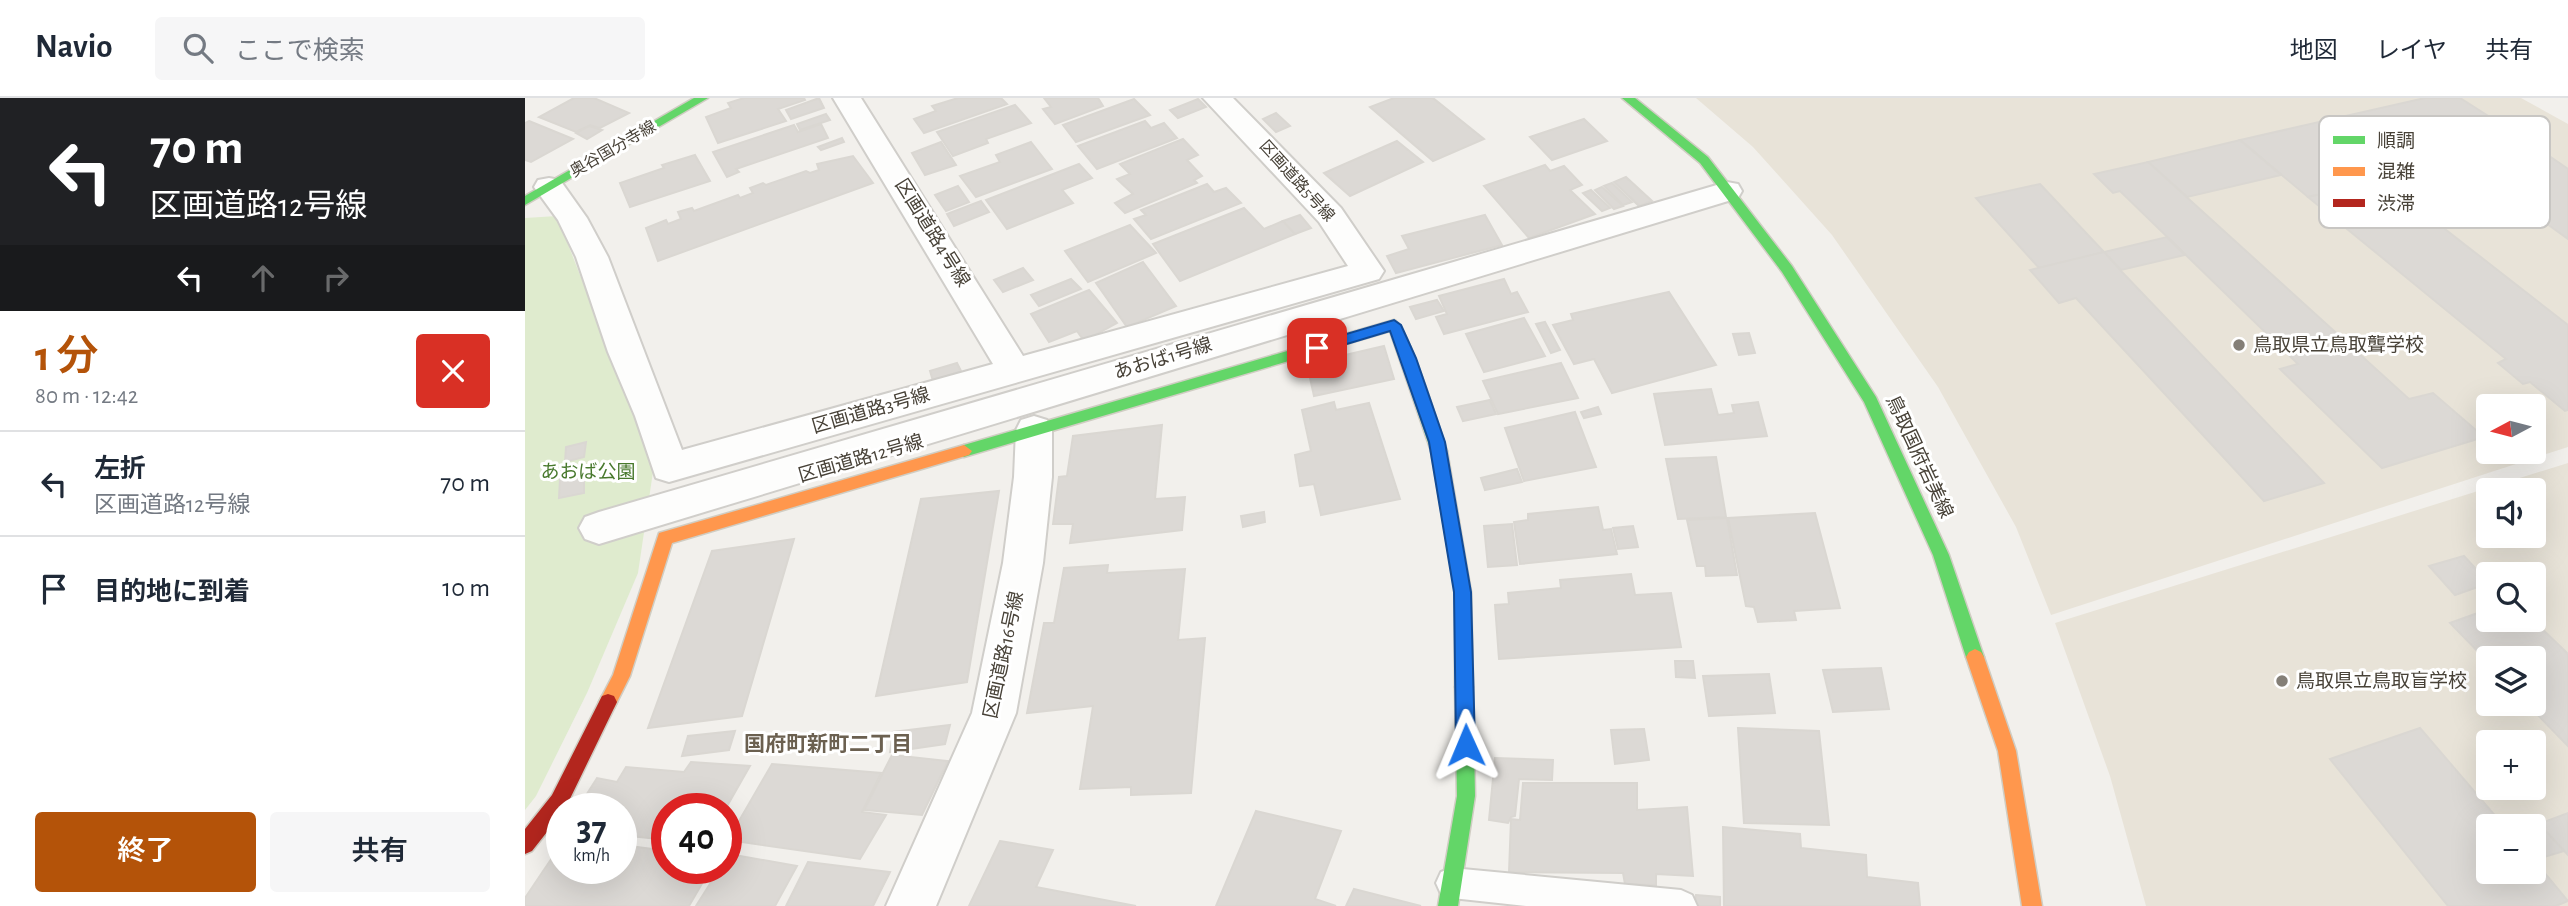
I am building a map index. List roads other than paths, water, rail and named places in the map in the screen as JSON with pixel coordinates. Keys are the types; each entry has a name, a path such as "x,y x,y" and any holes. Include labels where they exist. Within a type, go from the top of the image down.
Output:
{"street":[{"name":"奥谷国分寺線","path":"537,194 702,98"},
{"name":"区画道路4号線","path":"846,98 872,135 1015,371"},
{"name":"区画道路5号線","path":"1217,98 1277,157 1330,215 1368,271"},
{"name":"鳥取国府岩美線","path":"1628,98 1704,160 1787,269 1871,401 1941,555 2007,751 2032,906"},
{"name":"あおば1号線","path":"599,528 1727,191"},
{"name":"区画道路3号線","path":"537,194 572,218 592,257 625,352 653,416 669,468 1368,271"},
{"name":"区画道路12号線","path":"525,844 559,801 621,676 665,538 1394,325 1409,358 1437,442 1463,592 1467,796 1450,894"},
{"name":"区画道路16号線","path":"911,906 994,713 1023,563 1034,477 1034,430"}],"lane":[{"path":"1450,894 1681,906"}],"place":[{"name":"鳥取県立鳥取聾学校","path":"2239,345"},
{"name":"鳥取県立鳥取盲学校","path":"2282,681"}],"district":[{"name":"国府町新町二丁目","path":"828,744"}],"park label":[{"name":"あおば公園","path":"588,472"}]}
